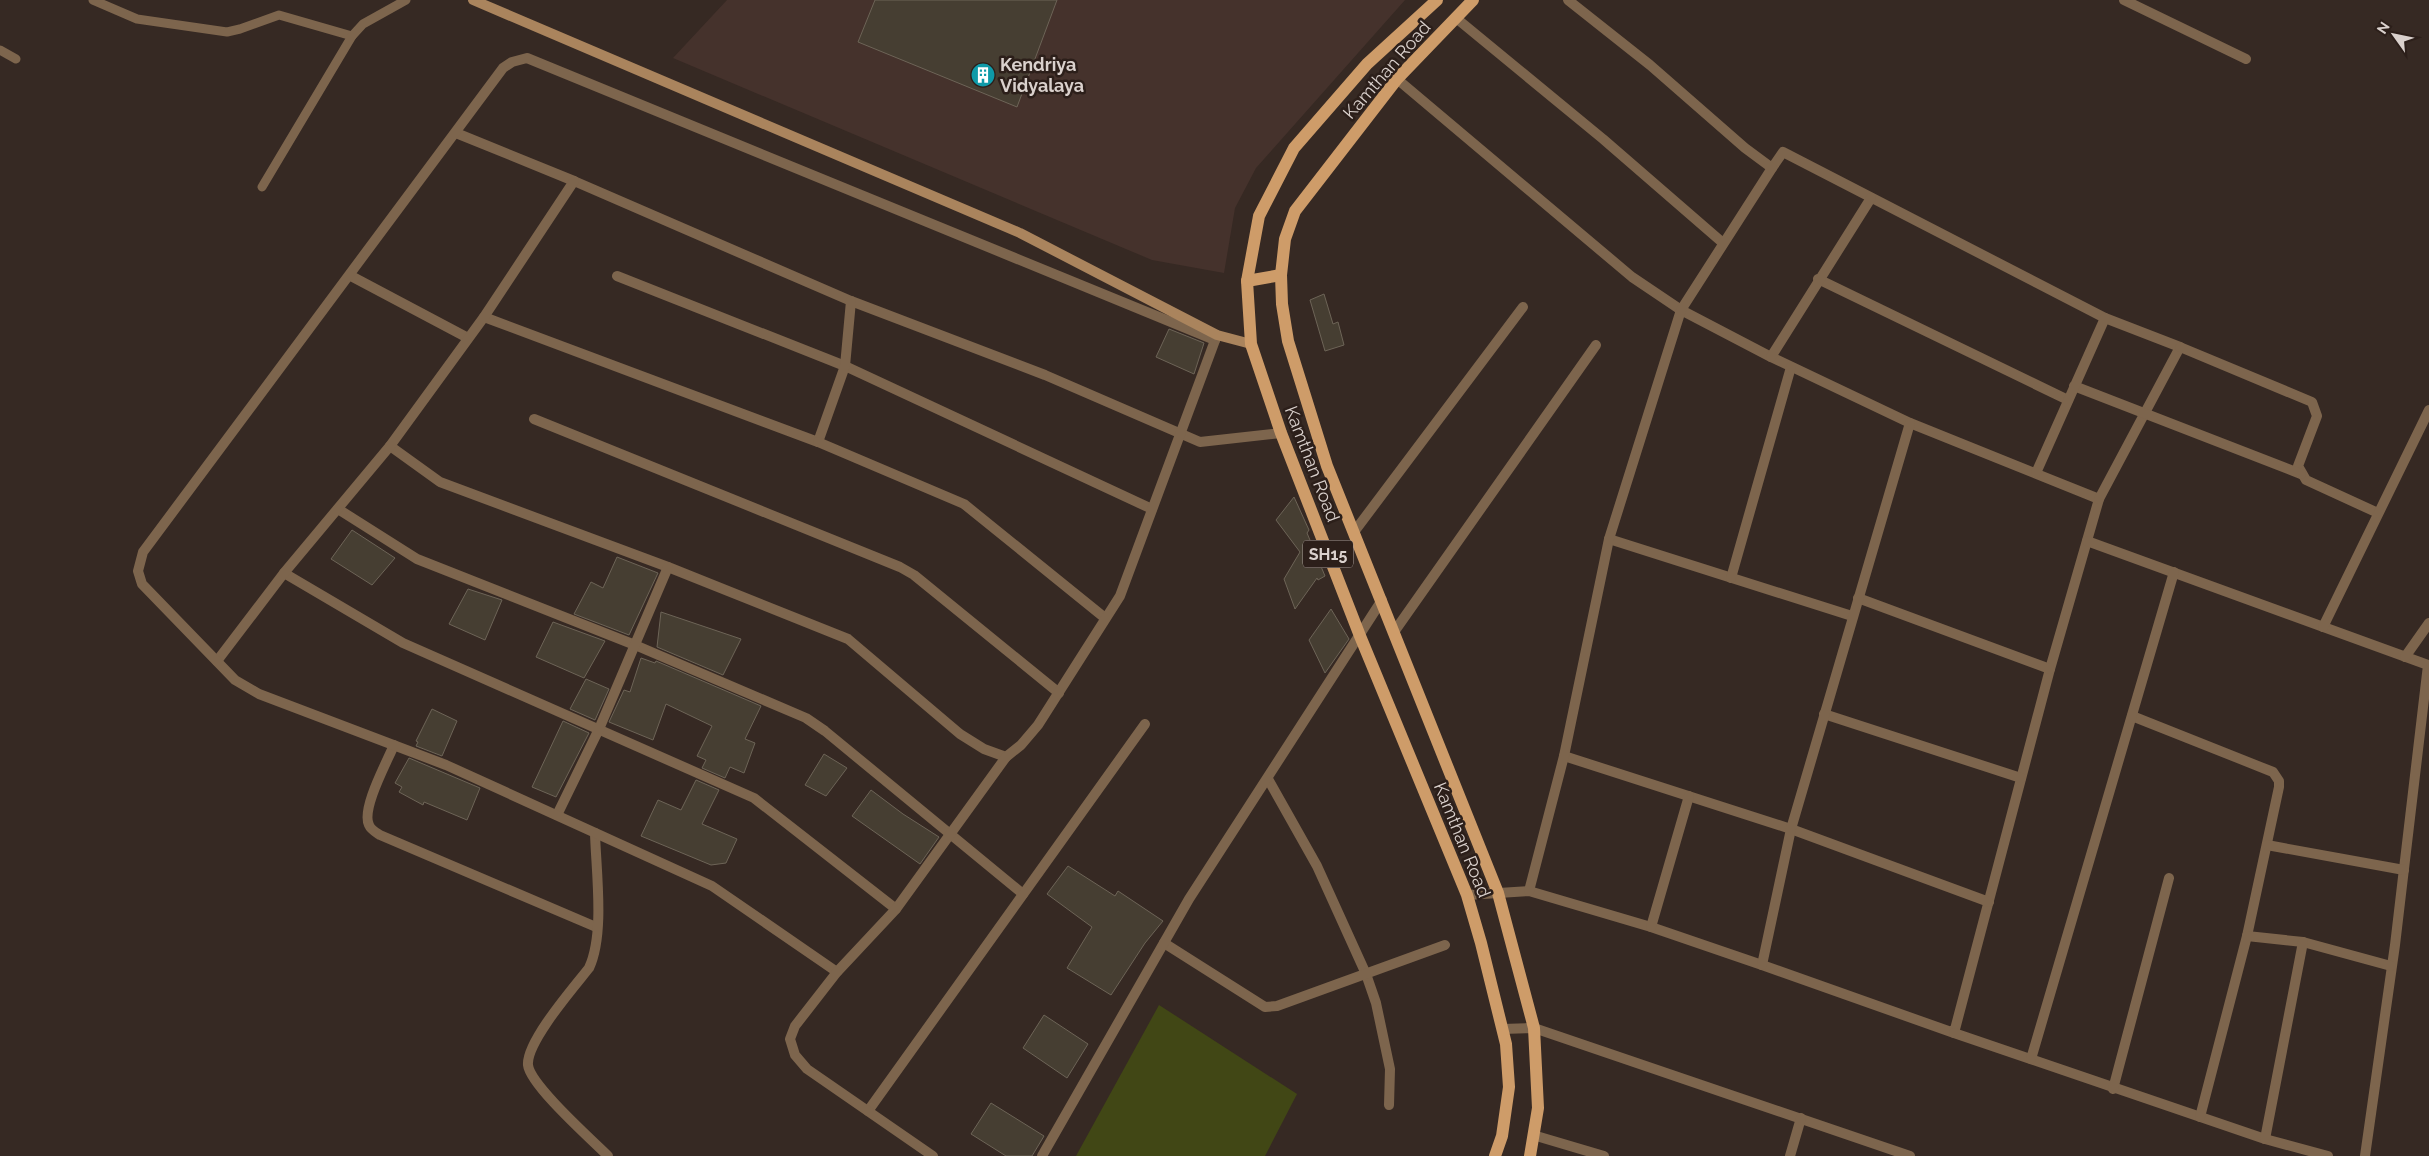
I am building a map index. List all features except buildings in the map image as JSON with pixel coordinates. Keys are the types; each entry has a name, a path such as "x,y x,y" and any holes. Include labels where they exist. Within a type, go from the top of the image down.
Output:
{"main road":[{"name":"Kamthan Road","path":"1437,0 1367,64 1294,148 1259,216 1247,281 1251,344 1281,433 1360,636 1467,895 1502,1030 1509,1087 1502,1136 1495,1156"},
{"name":"Kamthan Road","path":"1473,0 1397,80 1295,211 1285,239 1281,275 1282,304 1288,341 1327,466 1498,893 1534,1028 1538,1108 1530,1156"},
{"path":"1247,281 1281,275"}],"street":[{"path":"473,0 1020,233 1216,337"},
{"path":"1568,0 1650,65 1744,148 1772,168"},
{"path":"2124,0 2246,59"},
{"path":"1456,18 1603,139 1723,243"},
{"path":"837,972 712,886 446,764 259,694 235,680 142,584 138,571 143,552 503,68 512,62 527,58 1216,337 1251,344"},
{"path":"1397,80 1632,277 1681,310 1771,357 1910,423 2100,499"},
{"path":"456,133 574,181 851,301 1045,376 1200,442 1281,433"},
{"path":"1529,891 1564,756 1609,539 1681,310 1783,152 2105,318 2312,402 2317,416 2298,466 2301,474 2306,480 2378,514"},
{"path":"217,662 284,573 390,446 484,316 574,181"},
{"path":"1771,357 1818,279 1871,198"},
{"path":"350,276 468,338"},
{"path":"617,276 845,366 1152,509"},
{"path":"1818,279 2068,400"},
{"path":"818,442 845,366 851,301"},
{"path":"1354,532 1523,307"},
{"path":"484,316 818,442 964,504 1105,618"},
{"path":"2036,473 2105,318"},
{"path":"933,1156 807,1069 795,1055 790,1039 795,1026 837,972 896,909 1006,757 1021,745 1060,693 1120,596 1216,337"},
{"path":"1394,632 1596,345"},
{"path":"1954,1033 2050,669 2100,499 2180,347"},
{"path":"1731,578 1791,366"},
{"path":"2074,386 2301,474"},
{"path":"2323,627 2429,410"},
{"path":"534,419 900,567 914,575 1060,693"},
{"path":"1762,965 1791,829 1910,423"},
{"path":"390,446 440,482 668,567 848,638 960,734 984,749 1006,757"},
{"path":"338,509 417,560 635,645 806,718 825,731 1023,894"},
{"path":"1609,539 1852,616"},
{"path":"2087,540 2429,666 2404,870 2365,1156"},
{"path":"557,815 599,729 668,567"},
{"path":"2031,1059 2174,572"},
{"path":"284,573 403,643 754,798 896,909"},
{"path":"1858,598 2050,669"},
{"path":"1042,1156 1189,899 1382,600"},
{"path":"2405,657 2429,623"},
{"path":"1824,714 2021,778"},
{"path":"2132,716 2273,772 2277,776 2279,787 2247,936 2200,1117"},
{"path":"868,1111 1145,724"},
{"path":"394,745 366,816 369,827 380,835 596,927"},
{"path":"1564,756 1791,829 1989,902"},
{"path":"1268,779 1317,866 1366,974 1376,1003 1390,1069 1389,1105"},
{"path":"1651,928 1689,796"},
{"path":"595,833 595,956 589,968 539,1034 530,1052 528,1064 532,1076 580,1129 608,1156"},
{"path":"2267,845 2404,870"},
{"path":"2113,1089 2169,878"},
{"path":"1467,895 1529,891 1651,928 1762,965 2113,1089 2264,1139 2328,1156"},
{"path":"2247,936 2303,942 2391,966"},
{"path":"2264,1139 2303,942"},
{"path":"1164,944 1264,1007 1277,1006 1445,945"},
{"path":"1502,1030 1534,1028 1910,1156"},
{"path":"1790,1156 1801,1118"},
{"path":"1533,1135 1604,1156"}],"lane":[{"path":"93,0 114,11 137,19 227,32 279,14 352,36"},
{"path":"262,187 352,36 363,24 406,0"},
{"path":"0,50 16,59"}],"shaded area":[{"path":"727,0 1405,0 1256,168 1235,208 1224,273 1152,260 673,58"}],"green space":[{"path":"1159,1005 1297,1094 1265,1156 1076,1156"}],"place":[{"name":"Kendriya Vidyalaya","path":"983,75"}]}
